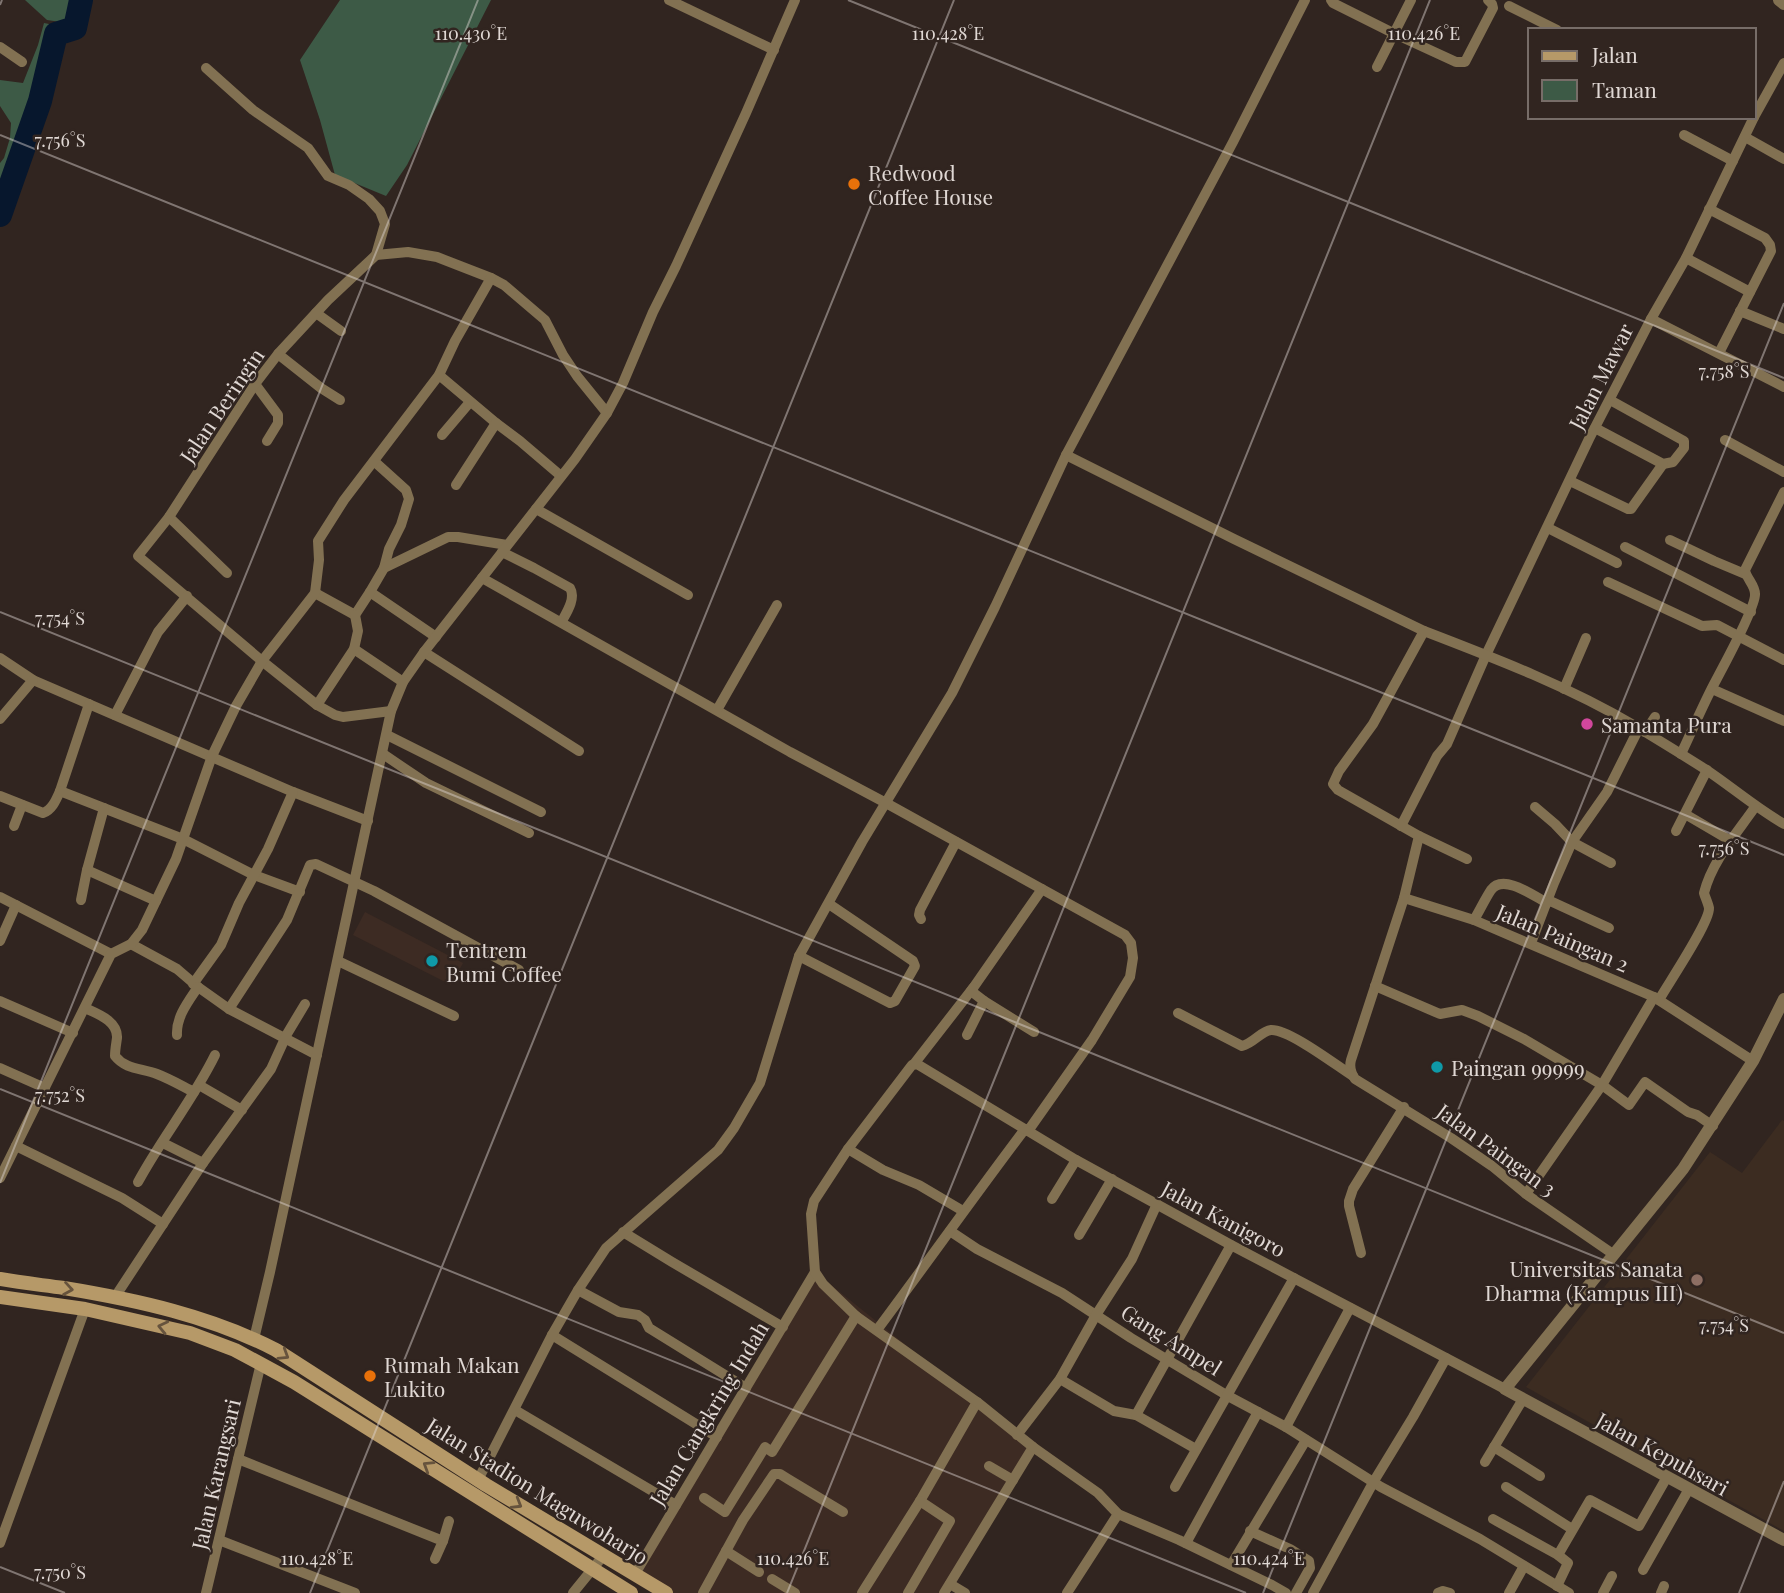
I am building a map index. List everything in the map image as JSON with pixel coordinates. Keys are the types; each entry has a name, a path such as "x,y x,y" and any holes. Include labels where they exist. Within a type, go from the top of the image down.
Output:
{"main road":[{"name":"Jalan Stadion Maguwoharjo","path":"0,1279 115,1297 196,1317 254,1339 276,1350 478,1480 666,1593"},
{"name":"Jalan Stadion Maguwoharjo","path":"0,1297 85,1309 190,1333 235,1350 312,1393 625,1591"},
{"path":"190,1333 196,1317"},
{"path":"312,1393 321,1380"}],"street":[{"path":"669,0 774,50"},
{"path":"254,1339 391,712 403,682 607,413 623,383 795,0"},
{"path":"478,1480 552,1335 606,1248 718,1150 760,1083 799,956 862,842 951,693 995,607 1066,455 1233,142 1305,0"},
{"path":"1331,0 1456,62 1465,62 1493,8 1488,0"},
{"path":"1377,67 1411,0"},
{"path":"1779,0 1784,4"},
{"path":"1509,6 1553,28"},
{"path":"0,47 22,62"},
{"name":"Jalan Mawar","path":"1756,114 1784,63"},
{"path":"206,68 253,110 308,148 328,176 349,185 369,199 380,211 385,224 376,255 408,252 437,257 504,285 545,320 577,376 607,413"},
{"name":"Jalan Mawar","path":"1401,826 1437,756 1447,744 1486,655 1595,428 1686,258 1753,119"},
{"path":"1684,135 1733,161"},
{"path":"1745,137 1784,159"},
{"path":"1709,209 1765,238 1771,251 1719,353"},
{"name":"Jalan Beringin","path":"376,255 278,354 255,384 169,517 138,556 317,705 342,717 391,712"},
{"path":"1686,258 1750,292"},
{"path":"0,1178 111,954 131,944 142,930 176,859 212,757 236,706 262,661 315,593 318,541 344,500 439,375 491,278"},
{"path":"1740,311 1784,329"},
{"path":"316,313 341,331"},
{"path":"1651,319 1784,387"},
{"path":"278,354 340,400"},
{"path":"439,375 561,476"},
{"path":"255,384 278,415 279,421 268,441"},
{"path":"1570,481 1631,509 1663,464 1673,461 1682,453 1684,441 1610,400"},
{"path":"442,435 470,402"},
{"path":"456,485 496,423"},
{"path":"1595,428 1663,464"},
{"path":"1725,440 1784,472"},
{"path":"1066,455 1424,631 1563,689 1642,730 1707,770 1755,807 1784,824"},
{"path":"317,705 354,649 358,631 355,615 384,568 409,499 406,490 374,462"},
{"path":"1745,574 1748,561 1784,492"},
{"path":"536,509 688,595"},
{"path":"169,517 227,573"},
{"path":"1548,527 1617,563"},
{"path":"384,568 448,537 505,549 570,588 573,595 569,610 562,621"},
{"path":"1670,540 1745,574 1756,596 1751,612 1681,754"},
{"path":"1625,547 1751,612"},
{"path":"482,578 790,752 1125,935 1131,943 1133,958 1130,977 1092,1040 877,1330"},
{"path":"1608,582 1702,626 1714,624 1784,660"},
{"path":"315,593 355,615"},
{"path":"370,593 436,637"},
{"path":"115,715 158,632 187,596"},
{"path":"717,710 777,605"},
{"path":"1424,631 1373,724 1339,771 1334,784 1338,790 1401,826 1466,859"},
{"path":"1563,689 1586,638"},
{"path":"354,649 403,682"},
{"path":"424,652 579,751"},
{"path":"0,658 33,680 293,792 368,821"},
{"path":"0,719 33,680"},
{"path":"1712,688 1784,722"},
{"path":"0,796 43,813 48,812 60,791 89,704"},
{"path":"1531,943 1572,842 1607,792 1642,730 1655,716"},
{"path":"387,735 541,811"},
{"path":"383,754 426,783 529,833"},
{"path":"1676,831 1707,770"},
{"path":"60,791 183,839 254,875 300,892"},
{"path":"177,1035 180,1017 221,945 293,792"},
{"path":"14,826 22,805"},
{"path":"1535,807 1572,842 1611,863"},
{"path":"1526,1194 1602,1085 1695,939 1709,907 1704,889 1718,860 1755,807"},
{"path":"81,900 104,808"},
{"path":"1685,814 1731,841"},
{"path":"1354,1078 1351,1060 1404,898 1419,835"},
{"path":"921,919 920,910 956,842"},
{"path":"229,1009 263,960 286,920 310,865 316,864 519,970"},
{"path":"87,870 156,901"},
{"path":"1474,920 1492,889 1501,884 1512,884 1609,928"},
{"path":"1042,890 973,988 848,1149 814,1201 811,1214 815,1272 823,1284 856,1316 1098,1493 1118,1514 1186,1543 1286,1593"},
{"path":"0,897 111,954"},
{"name":"Jalan Paingan 2","path":"1404,898 1474,920 1657,999 1753,1061"},
{"path":"799,956 890,1003 895,1001 915,966 914,961 829,904"},
{"path":"0,940 16,905"},
{"path":"131,944 177,969 229,1009 317,1055"},
{"path":"338,961 454,1016"},
{"path":"1376,986 1440,1014 1462,1010 1478,1016 1524,1039 1602,1085 1629,1105 1645,1082 1713,1126"},
{"path":"973,988 972,993 1034,1032"},
{"path":"1505,1389 1683,1170 1753,1061 1784,999"},
{"path":"0,1001 73,1033"},
{"path":"967,1035 984,1001"},
{"path":"115,1297 204,1163 271,1069 305,1004"},
{"path":"85,1008 112,1023 117,1037 115,1056 119,1061 131,1068 197,1088 242,1110"},
{"name":"Jalan Paingan 3","path":"1178,1013 1242,1046 1270,1030 1311,1048 1492,1166 1526,1194 1613,1254"},
{"path":"138,1182 215,1055"},
{"name":"Jalan Kanigoro","path":"913,1064 1076,1160 1523,1399"},
{"path":"0,1068 45,1088"},
{"path":"1361,1253 1349,1201 1353,1189 1404,1108"},
{"path":"163,1143 204,1163"},
{"path":"848,1149 963,1211"},
{"path":"0,1150 14,1151 122,1198 163,1224"},
{"path":"1052,1199 1076,1160"},
{"path":"1079,1235 1112,1179"},
{"path":"1017,1434 1060,1379 1132,1259 1157,1204"},
{"name":"Gang Ampel","path":"950,1231 977,1249 1062,1293 1227,1396 1286,1427 1374,1482 1480,1539 1552,1587 1569,1593"},
{"path":"623,1232 783,1327"},
{"path":"1136,1415 1231,1245"},
{"name":"Jalan Cangkring Indah","path":"635,1574 815,1272"},
{"path":"1175,1487 1294,1278"},
{"path":"578,1290 619,1312 638,1315 645,1320 649,1328 746,1388"},
{"path":"1286,1427 1350,1308"},
{"path":"0,1543 85,1309"},
{"path":"725,1511 765,1447 772,1452 856,1316"},
{"path":"552,1335 717,1437"},
{"path":"1313,1593 1446,1358"},
{"name":"Jalan Karangsari","path":"206,1593 261,1363"},
{"path":"1060,1379 1114,1411 1136,1415 1196,1449"},
{"path":"1485,1462 1523,1399"},
{"name":"Jalan Kepuhsari","path":"1523,1399 1784,1540"},
{"path":"862,1593 920,1501 977,1402"},
{"path":"515,1410 676,1505"},
{"path":"1186,1543 1258,1412"},
{"path":"1231,1565 1306,1440"},
{"path":"965,1593 947,1588 1033,1447"},
{"path":"1494,1447 1539,1476"},
{"path":"238,1459 443,1541"},
{"path":"989,1466 1013,1480"},
{"path":"702,1593 743,1520 774,1474 780,1474 843,1512"},
{"path":"1558,1555 1590,1500 1639,1526 1667,1477"},
{"path":"1506,1487 1572,1529"},
{"path":"1643,1570 1689,1489"},
{"path":"704,1498 743,1520"},
{"path":"908,1593 950,1521 920,1501"},
{"path":"1067,1593 1118,1514"},
{"path":"1493,1519 1568,1563 1552,1587"},
{"path":"435,1559 449,1521"},
{"path":"1250,1531 1310,1561 1310,1568 1296,1593"},
{"path":"219,1540 355,1593"},
{"path":"726,1551 759,1572"},
{"path":"573,1593 603,1556"},
{"path":"1509,1593 1524,1566"},
{"path":"1603,1593 1612,1576"},
{"path":"772,1579 794,1593"},
{"path":"1438,1593 1450,1593"}],"shaded area":[{"name":"Tentrem Bumi Coffee","path":"365,912 463,963 451,985 353,935"},
{"name":"Universitas Sanata Dharma (Kampus III)","path":"1782,1120 1784,1531 1526,1387 1710,1152 1742,1173"},
{"path":"815,1272 1033,1447 945,1593 666,1593 635,1574"}],"green space":[{"path":"25,0 74,0 67,23 47,20"},
{"path":"340,0 491,0 407,165 386,196 335,175 300,60"},
{"path":"44,23 54,25 36,96 0,197 0,163 10,138 11,123 0,106 0,80 23,83"}],"waterway":[{"path":"0,215 40,101 56,34 75,28 81,0"}],"place":[{"name":"Redwood Coffee House","path":"854,184"},
{"name":"Samanta Pura","path":"1587,724"},
{"name":"Tentrem Bumi Coffee","path":"432,961"},
{"name":"Paingan 99999","path":"1437,1067"},
{"name":"Universitas Sanata Dharma (Kampus III)","path":"1697,1280"},
{"name":"Rumah Makan Lukito","path":"370,1376"}]}
